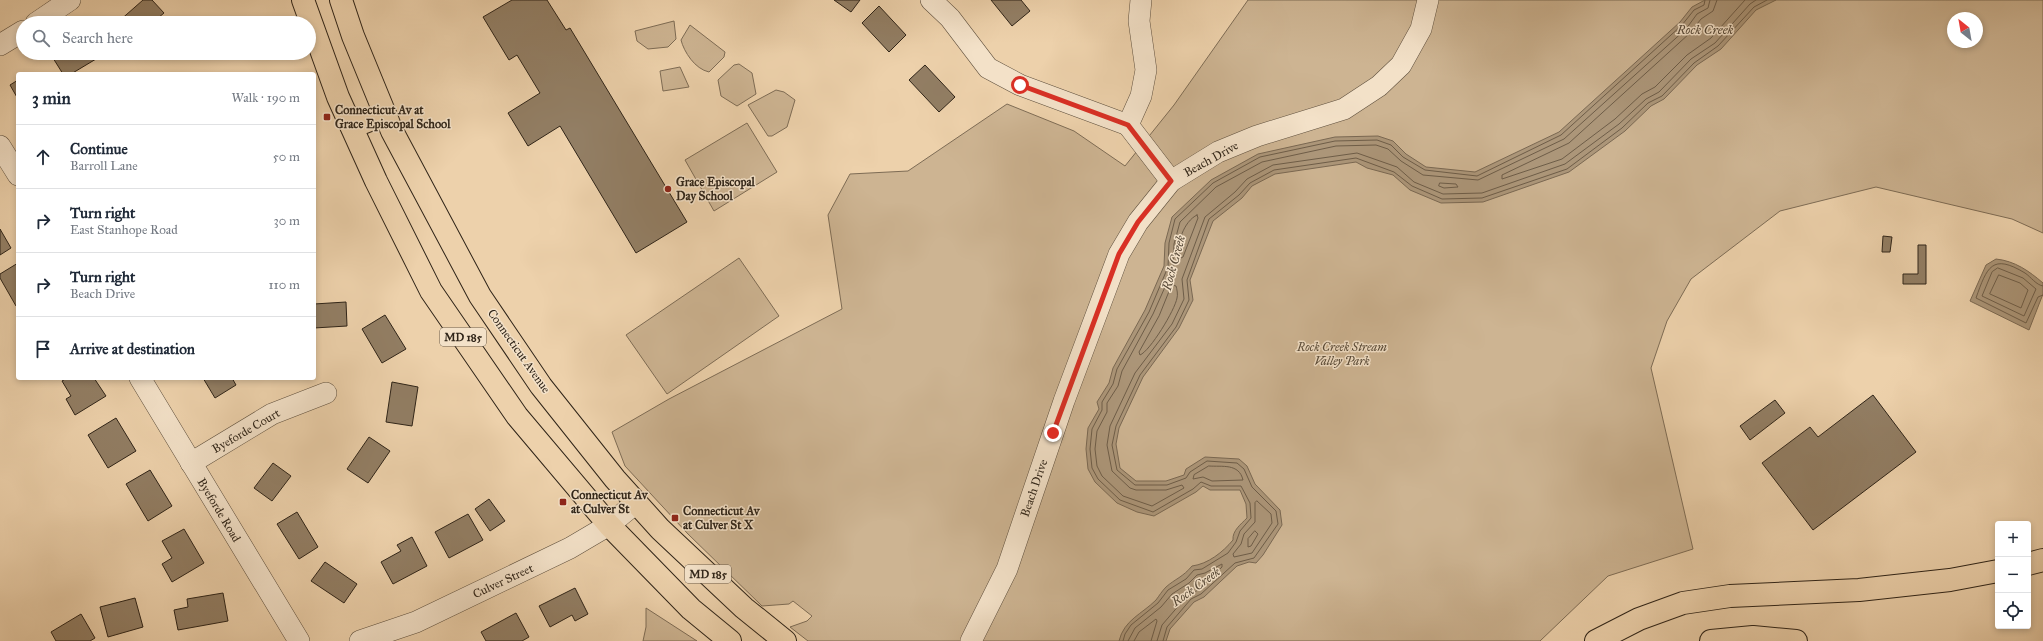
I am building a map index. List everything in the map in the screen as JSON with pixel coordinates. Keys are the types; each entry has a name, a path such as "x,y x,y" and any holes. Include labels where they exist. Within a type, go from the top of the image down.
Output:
{"main road":[{"name":"MD 185","path":"303,0 309,16"},
{"name":"Connecticut Avenue","path":"341,0 353,36 395,137 480,296 541,386 615,479 660,529 744,608 785,641"},
{"name":"MD 185","path":"316,36 338,97 376,180 431,291 517,416 609,525 692,609 730,641"},
{"path":"352,127 385,114"},
{"path":"2031,563 2043,560"},
{"path":"1596,641 1639,619 1683,603 1730,596 1882,587 1950,580 1995,572"},
{"path":"1711,641 1753,637 1796,641"}],"street":[{"path":"46,16 70,0"},
{"path":"931,0 950,18 988,68 1020,85 1128,125 1171,181"},
{"path":"1128,125 1141,96 1146,70 1139,21 1141,0"},
{"name":"Beach Drive","path":"971,641 1007,569 1064,401 1119,254 1138,222 1171,181 1218,152 1257,136 1344,109 1379,86 1401,65 1421,29 1428,0"},
{"path":"0,45 16,35"},
{"path":"0,146 16,172"},
{"name":"Byeforde Road","path":"141,380 299,641"},
{"name":"Byeforde Court","path":"191,463 272,414 326,393"},
{"name":"Culver Street","path":"360,641 416,622 570,548 609,525 636,503"}],"green space":[{"name":"Rock Creek Stream Valley Park","path":"1248,0 2043,0 2043,233 2012,219 1876,187 1780,211 1691,279 1667,321 1651,368 1693,549 1608,576 1540,641 808,641 790,627 807,621 812,616 793,601 789,604 762,606 688,534 625,466 612,432 669,399 842,309 828,215 850,174 908,171 1007,104 1074,131 1125,166 1174,105"},
{"path":"674,21 676,39 668,47 648,49 637,41 635,31"},
{"path":"690,25 725,52 724,57 709,72 695,64 687,55 682,45 681,40"},
{"path":"739,64 752,73 756,94 737,106 721,96 718,80 734,65"},
{"path":"680,67 689,87 663,91 660,71"},
{"path":"776,90 784,92 795,100 787,127 772,136 768,136 748,105"},
{"path":"747,123 777,172 714,211 685,160"},
{"path":"739,258 779,316 667,394 626,335"},
{"path":"646,608 697,641 643,641 646,627"}],"water":[{"name":"Rock Creek","path":"1705,0 1776,0 1756,10 1721,49 1697,65 1664,99 1651,106 1625,131 1569,172 1483,202 1441,203 1410,190 1393,175 1367,168 1356,162 1275,174 1252,186 1242,198 1213,221 1190,280 1193,300 1179,328 1143,377 1119,428 1116,444 1120,468 1136,481 1166,481 1184,475 1186,469 1205,457 1239,459 1247,466 1255,484 1280,510 1282,525 1263,555 1256,563 1249,562 1237,566 1204,597 1194,602 1170,629 1166,641 1119,641 1121,634 1129,622 1151,605 1166,587 1192,566 1204,563 1225,549 1233,540 1237,528 1247,518 1246,504 1240,490 1210,490 1203,486 1196,492 1154,516 1137,512 1117,503 1095,482 1088,469 1086,449 1088,428 1099,409 1097,402 1109,383 1113,368 1145,310 1164,266 1165,243 1172,217 1211,180 1258,154 1335,137 1378,136 1393,141 1406,154 1426,167 1475,172 1559,132 1680,22 1692,7"},
{"path":"1996,259 2016,264 2043,283 2043,294 2029,330 1970,301 1986,265"}],"building":[{"path":"143,0 152,0 164,13 160,16 125,16"},
{"name":"Grace Episcopal Day School","path":"512,0 547,0 566,30 570,28 687,222 636,253 560,126 528,146 508,113 540,93 517,55 509,60 483,17"},
{"path":"834,0 860,0 851,12"},
{"path":"991,0 1021,0 1030,11 1012,26"},
{"path":"879,6 906,35 889,52 862,23"},
{"path":"54,60 94,60 74,72 62,72"},
{"path":"925,65 955,97 939,112 909,80"},
{"path":"16,81 16,96 10,85"},
{"path":"0,229 11,248 0,255"},
{"path":"1883,236 1892,237 1890,252 1882,252"},
{"path":"1918,245 1926,245 1926,284 1903,284 1903,274 1918,274"},
{"path":"16,264 16,306 0,278 0,274"},
{"path":"346,302 347,326 316,328 316,304"},
{"path":"385,315 406,349 382,363 362,329"},
{"path":"95,380 106,396 75,415 66,399 71,396 62,381"},
{"path":"204,380 233,380 236,385 215,398"},
{"path":"392,382 418,387 412,426 386,422"},
{"path":"1873,395 1916,452 1813,530 1762,463 1810,427 1818,437"},
{"path":"1775,400 1785,413 1750,440 1740,426"},
{"path":"116,418 136,451 108,468 88,435"},
{"path":"369,437 390,451 368,483 347,469"},
{"path":"273,463 291,476 272,501 254,488"},
{"path":"150,470 172,506 148,521 126,484"},
{"path":"489,499 505,521 490,531 475,509"},
{"path":"297,512 318,547 299,559 277,524"},
{"path":"468,514 483,540 449,558 435,532"},
{"path":"184,529 204,563 172,582 162,564 172,558 162,541"},
{"path":"412,537 427,566 393,584 381,562 401,551 397,545"},
{"path":"325,562 357,584 344,603 311,581"},
{"path":"575,588 588,614 575,621 572,615 550,627 539,606"},
{"path":"223,593 228,621 178,630 174,610 188,607 187,599"},
{"path":"135,598 143,627 108,637 100,607"},
{"path":"516,613 529,637 522,641 486,641 481,632"},
{"path":"81,614 95,638 90,641 56,641 51,632"}],"place":[{"name":"Connecticut Av at Grace Episcopal School","path":"327,117"},
{"name":"Grace Episcopal Day School","path":"668,189"},
{"name":"Connecticut Av at Culver St","path":"563,502"},
{"name":"Connecticut Av at Culver St X","path":"675,518"}],"route":[{"path":"1020,85 1128,125 1171,181 1138,222 1119,254 1053,433"}]}
